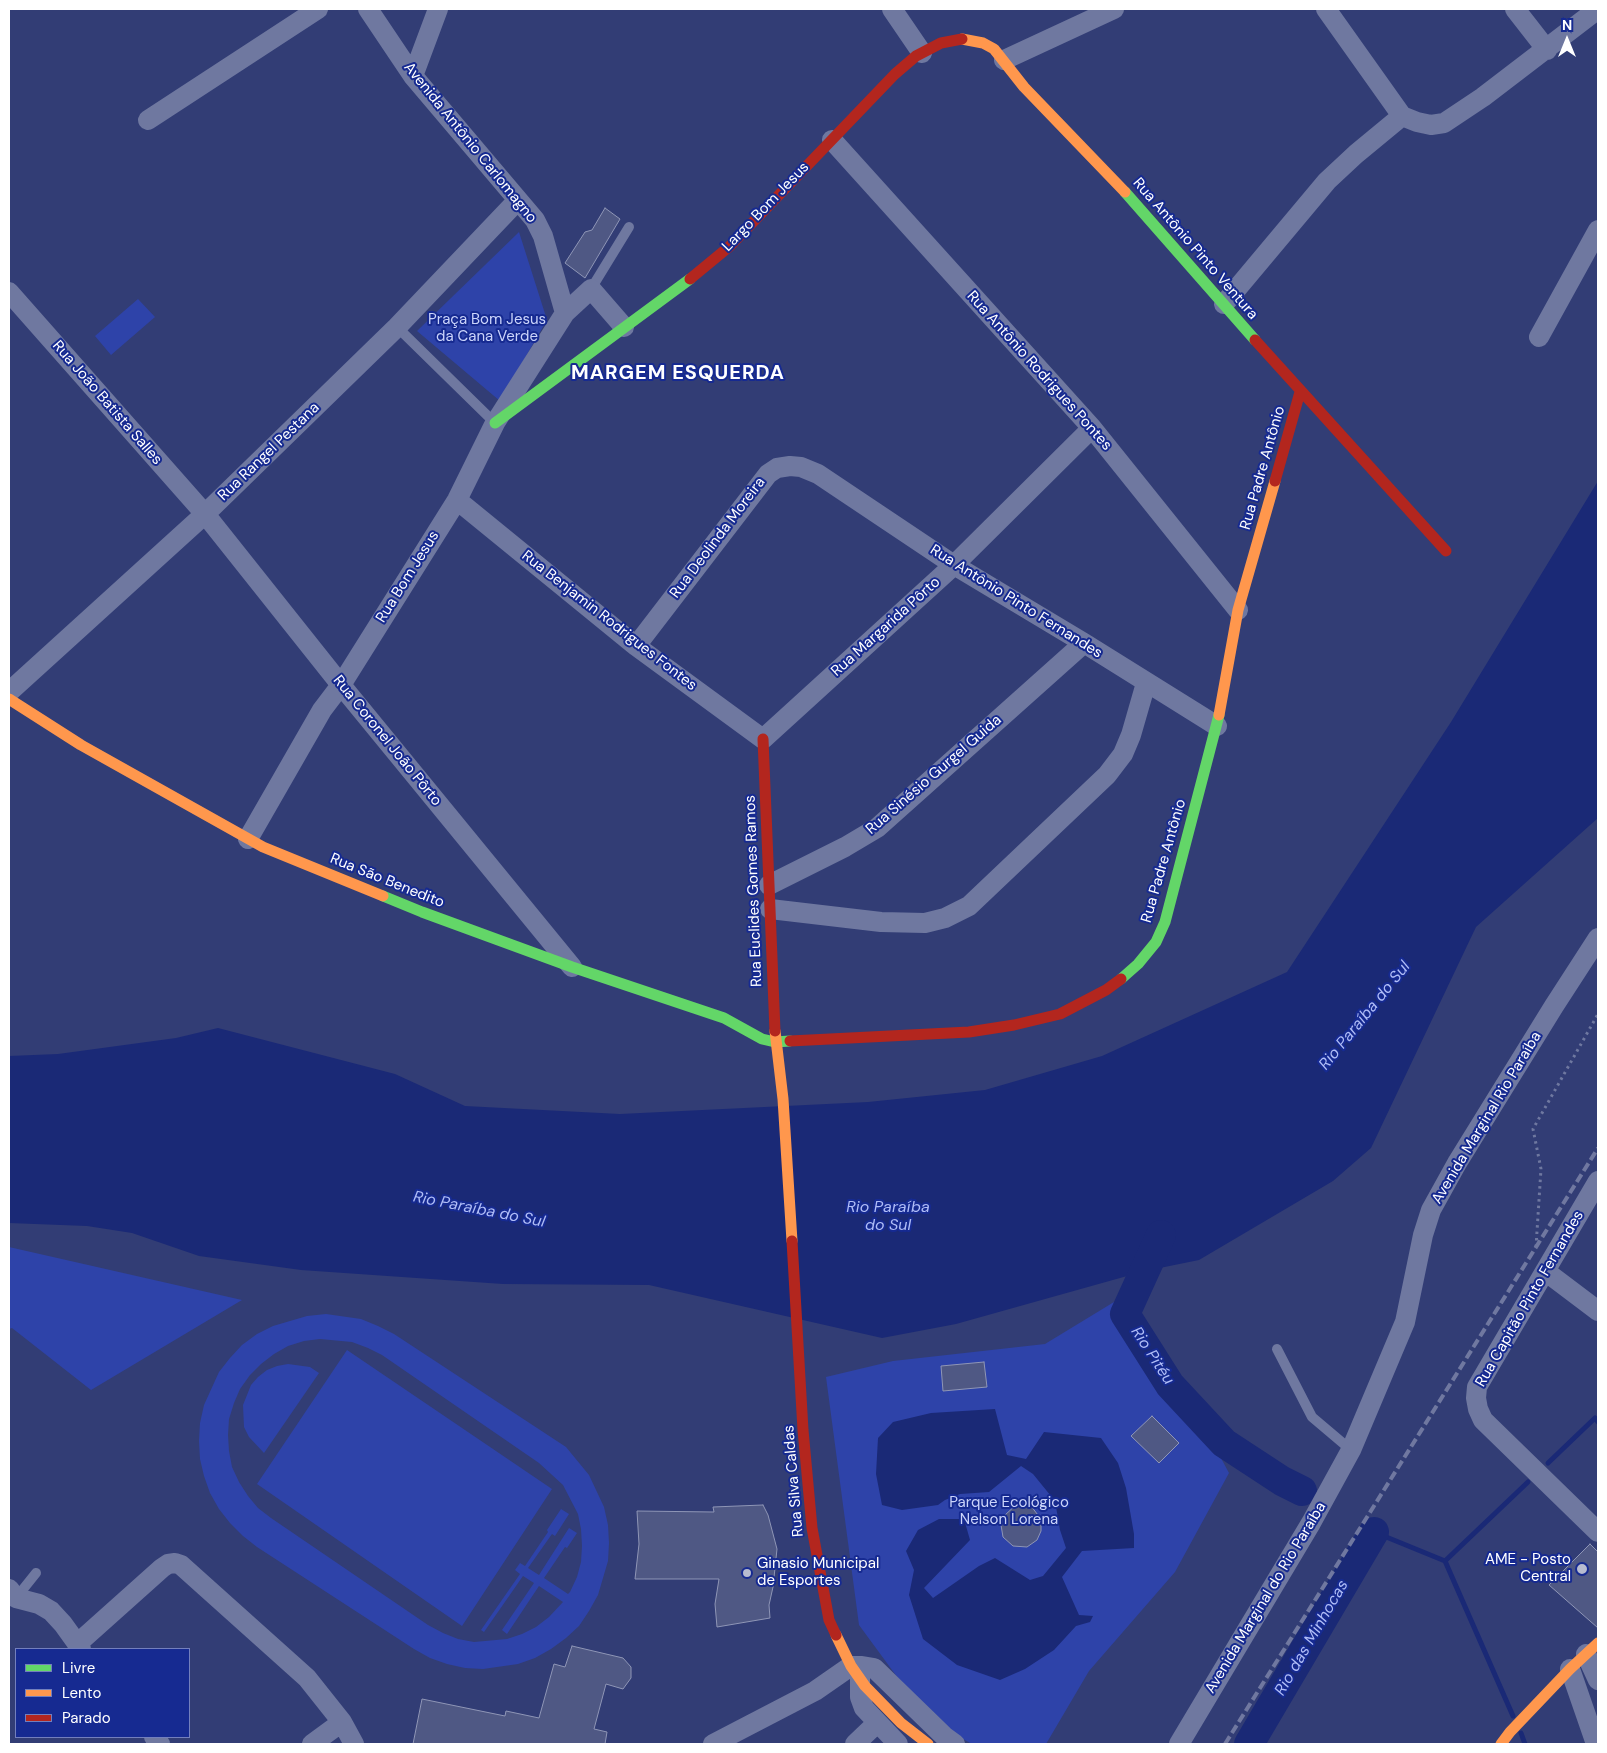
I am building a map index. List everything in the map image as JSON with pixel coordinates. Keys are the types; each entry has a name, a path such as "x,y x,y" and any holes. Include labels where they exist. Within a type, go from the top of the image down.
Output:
{"street":[{"path":"148,120 318,9"},
{"name":"Avenida Antônio Carlomagno","path":"368,9 413,76 535,220 543,236 565,313"},
{"path":"413,76 438,9"},
{"path":"892,9 922,53"},
{"path":"1004,60 1114,9"},
{"path":"1326,9 1402,116 1431,125 1444,123 1483,97 1547,50 1598,9"},
{"path":"1515,9 1547,50"},
{"name":"Rua Antônio Pinto Ventura","path":"895,74 916,56 941,43 961,39 984,43 994,49 1024,87 1112,178 1300,392 1446,551"},
{"name":"Largo Bom Jesus","path":"496,423 686,282 730,246 895,74"},
{"path":"1224,304 1327,181 1402,116"},
{"name":"Rua Antônio Rodrigues Pontes","path":"832,140 1092,428 1238,610"},
{"name":"Rua Rangel Pestana","path":"9,692 205,514 398,327 517,200"},
{"path":"1539,337 1598,230"},
{"path":"565,313 591,289 624,327"},
{"name":"Rua João Batista Salles","path":"9,292 205,514"},
{"name":"Rua Bom Jesus","path":"248,839 322,710 341,685 457,500 496,423 565,313"},
{"name":"Rua Padre Antônio","path":"775,1042 969,1032 1014,1025 1060,1014 1106,990 1124,977 1138,964 1156,942 1165,922 1217,726 1238,610 1300,392"},
{"name":"Rua Margarida Pôrto","path":"763,739 954,565 1092,428"},
{"name":"Rua Deolinda Moreira","path":"636,646 768,474 777,468 790,466 801,467 818,474"},
{"name":"Rua Antônio Pinto Fernandes","path":"818,474 954,565 1217,726"},
{"name":"Rua Benjamin Rodrigues Fontes","path":"457,500 636,646 763,739"},
{"name":"Rua Coronel João Pôrto","path":"205,514 341,685 572,967"},
{"name":"Rua Sinésio Gurgel Guida","path":"769,885 845,847 877,828 1084,643"},
{"path":"770,909 881,922 925,923 944,918 969,906 1107,775 1123,754 1131,735 1146,683"},
{"name":"Rua São Benedito","path":"9,700 80,745 263,848 413,908 572,967 724,1018 762,1039 775,1042"},
{"name":"Rua Euclides Gomes Ramos","path":"763,739 775,1042 783,1099"},
{"name":"Avenida Marginal Rio Paraíba","path":"1351,1450 1405,1322 1423,1234 1431,1210 1554,1006 1598,938"},
{"name":"Rua Silva Caldas","path":"783,1099 805,1451 812,1528 823,1592 832,1627 855,1672 879,1701 901,1723 928,1744"},
{"name":"Rua Capitão Pinto Fernandes","path":"1598,1181 1477,1386 1476,1398 1483,1420 1598,1532"},
{"path":"1571,1227 1598,1210"},
{"path":"1545,1271 1598,1312"},
{"name":"Avenida Marginal do Rio Paraíba","path":"1179,1744 1311,1523 1351,1450"},
{"path":"11,1597 39,1604 51,1611 79,1647 162,1568 168,1564 175,1563 181,1565 307,1678 342,1722 354,1744"},
{"path":"1501,1744 1510,1732 1592,1648"},
{"path":"1592,1648 1598,1680"},
{"path":"713,1744 815,1690 855,1672 874,1668 944,1736 955,1744"},
{"path":"1570,1670 1596,1744"},
{"path":"855,1672 864,1708 898,1744"},
{"path":"312,1744 342,1722"},
{"path":"855,1744 877,1722"},
{"path":"1486,1744 1510,1732"}],"lane":[{"path":"591,289 629,228"},
{"path":"398,327 496,423"},
{"path":"1277,1349 1312,1417 1351,1450"},
{"path":"11,1597 36,1573"}],"path":[{"path":"1536,1247 1540,1169 1532,1129 1598,1014"}],"green space":[{"name":"Praça Bom Jesus da Cana Verde","path":"519,232 547,320 500,401 417,331"},
{"path":"138,299 155,317 111,355 95,336"},
{"path":"9,1247 242,1300 91,1390 12,1328 9,1329"},
{"name":"Parque Ecológico Nelson Lorena","path":"1114,1302 1152,1358 1186,1393 1229,1473 1175,1572 1089,1671 1046,1744 972,1744 947,1730 917,1704 859,1625 826,1377 893,1361 1045,1344"},
{"path":"326,1314 361,1319 394,1334 566,1447 589,1475 604,1507 608,1525 608,1561 598,1595 579,1626 566,1638 535,1658 518,1664 483,1669 447,1664 430,1658 414,1649 257,1547 230,1523 210,1493 200,1459 200,1423 204,1405 219,1372 242,1345 257,1334 273,1326 307,1316","holes":["320,1339 352,1342 382,1355 539,1463 563,1485 578,1514 581,1529 581,1562 570,1592 568,1594 544,1578 577,1533 569,1528 539,1575 528,1568 552,1534 555,1536 569,1514 561,1509 525,1566 520,1563 515,1570 520,1574 481,1630 484,1632 523,1576 534,1583 502,1630 507,1634 539,1586 563,1602 536,1627 507,1639 474,1642 458,1639 443,1633 428,1625 271,1518 258,1508 248,1496 232,1467 229,1451 229,1419 240,1389 261,1364 288,1346"]},
{"path":"347,1350 552,1489 462,1626 257,1484"},
{"path":"288,1364 310,1367 319,1373 264,1453 249,1437 244,1427 243,1405 251,1385 258,1377 267,1370"}],"water":[{"name":"Rio Paraíba do Sul","path":"1598,481 1598,818 1476,927 1371,1148 1333,1181 1199,1260 1145,1271 956,1324 882,1338 649,1285 503,1284 301,1270 199,1256 132,1233 87,1226 9,1223 9,1056 58,1054 176,1038 218,1028 395,1074 465,1106 620,1114 868,1102 985,1090 1102,1056 1287,972 1451,722"},
{"path":"995,1409 1007,1455 1026,1459 1044,1432 1101,1438 1118,1463 1126,1488 1134,1534 1134,1548 1082,1551 1062,1577 1079,1615 1093,1616 1090,1622 1076,1626 1054,1650 1025,1669 1000,1680 957,1665 923,1639 909,1595 914,1570 906,1551 918,1530 939,1519 964,1519 970,1540 924,1588 933,1598 979,1566 995,1558 1030,1580 1043,1576 1066,1548 1060,1530 1055,1501 1033,1474 1021,1466 989,1492 960,1494 938,1505 902,1510 882,1505 876,1474 878,1438 893,1422 931,1413"}],"building":[{"path":"605,208 620,219 585,278 565,263 585,232 592,230"},
{"path":"984,1362 987,1387 943,1391 941,1366"},
{"path":"1152,1416 1179,1443 1159,1463 1131,1436"},
{"path":"1017,1504 1031,1506 1041,1519 1041,1531 1037,1540 1027,1547 1013,1546 1003,1537 1001,1525 1005,1515"},
{"path":"763,1505 768,1515 777,1549 769,1605 770,1618 717,1627 715,1604 719,1579 635,1579 639,1544 637,1511 714,1512 713,1507"},
{"name":"AME - Posto Central","path":"1590,1544 1598,1552 1598,1628 1549,1585"},
{"path":"572,1646 623,1658 631,1667 631,1678 623,1689 606,1684 594,1729 607,1732 605,1744 413,1744 422,1699 505,1716 506,1711 539,1718 554,1664 565,1667"}],"waterway":[{"name":"Rio Pitéu","path":"1161,1235 1125,1314 1170,1385 1224,1443 1282,1481 1302,1491"},
{"path":"1548,1463 1595,1418 1598,1422"},
{"path":"1445,1561 1528,1482"},
{"path":"1374,1532 1445,1561 1513,1716"},
{"name":"Rio das Minhocas","path":"1249,1744 1374,1532"},
{"path":"1521,1733 1525,1744"}],"railway":[{"path":"1225,1744 1598,1148"}],"traffic: fast":[{"path":"1125,192 1255,340"},
{"path":"495,423 690,279"},
{"path":"1121,979 1138,964 1156,942 1165,922 1219,715"},
{"path":"383,896 572,967 724,1018 762,1039 775,1042 790,1041"}],"traffic: slow":[{"path":"962,39 983,43 994,49 1024,87 1125,192"},
{"path":"1219,715 1238,610 1275,481"},
{"path":"9,699 81,745 263,847 383,896"},
{"path":"775,1031 783,1099 792,1241"},
{"path":"836,1635 851,1666 865,1686 901,1723 928,1744"},
{"path":"1501,1744 1510,1732 1570,1669 1598,1643"}],"traffic: jam":[{"path":"690,279 730,246 895,74 916,56 941,43 962,39"},
{"path":"1255,340 1446,551"},
{"path":"1275,481 1300,392"},
{"path":"763,739 775,1031"},
{"path":"790,1041 969,1032 1014,1025 1060,1014 1106,990 1121,979"},
{"path":"792,1241 803,1430 812,1528 829,1620 836,1635"}],"place":[{"name":"AME - Posto Central","path":"1582,1569"},
{"name":"Ginasio Municipal de Esportes","path":"747,1573"}],"district":[{"name":"MARGEM ESQUERDA","path":"678,374"}]}
